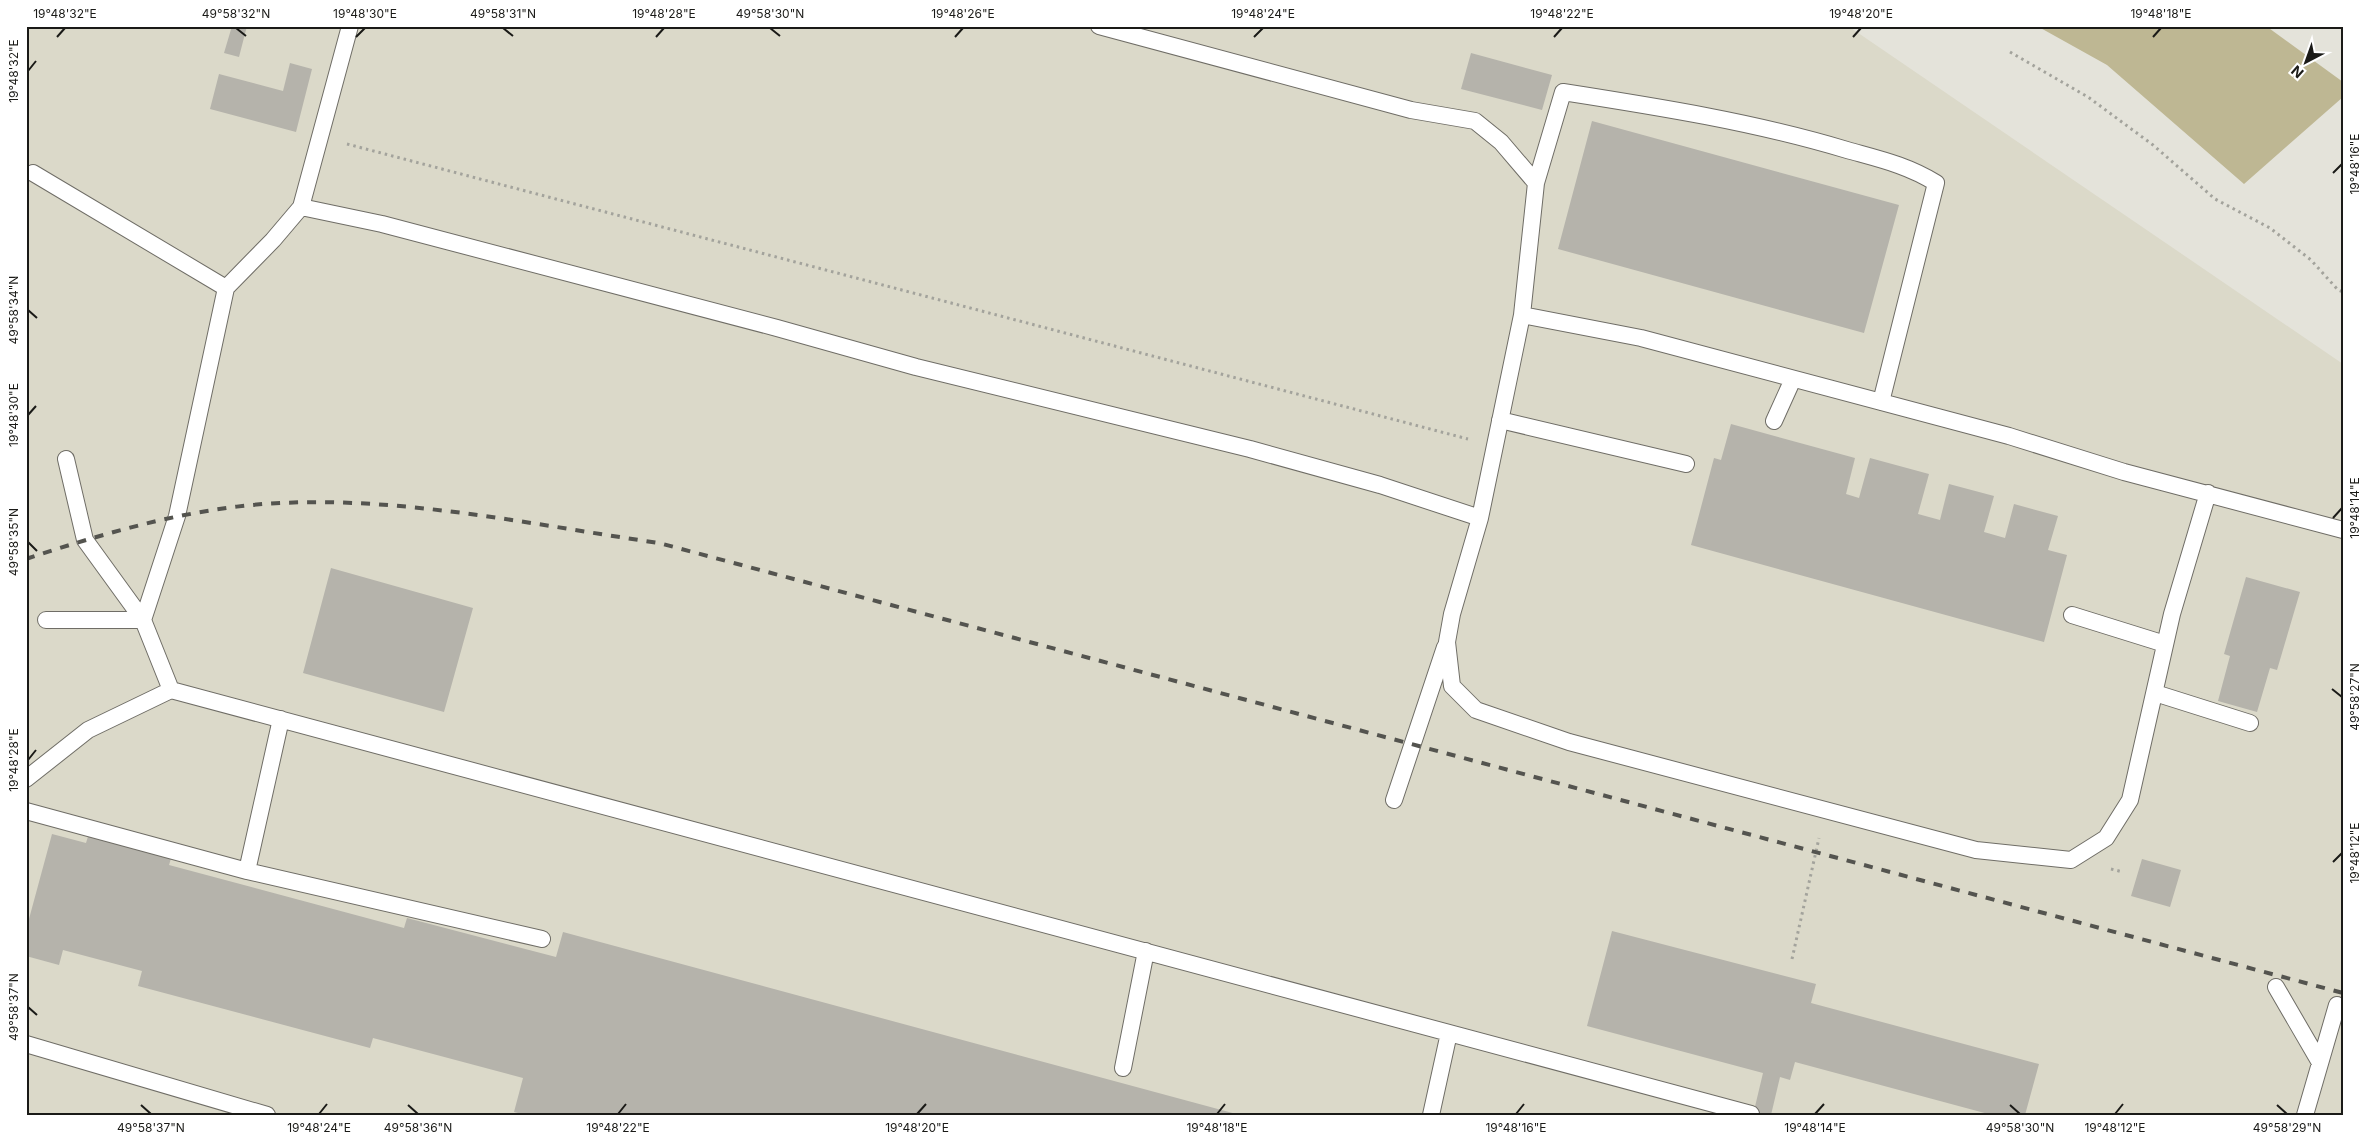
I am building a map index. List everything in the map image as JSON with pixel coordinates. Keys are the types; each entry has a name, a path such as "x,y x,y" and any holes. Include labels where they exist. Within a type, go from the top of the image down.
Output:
{"lane":[{"path":"143,620 178,516 226,288 273,240 301,207 350,26"},
{"path":"1099,26 1411,110 1474,121 1501,142 1536,183"},
{"path":"1394,800 1447,642 1452,614 1480,518 1522,315 1536,183 1563,92 1666,108 1807,138 1914,170 1936,183 1881,402"},
{"path":"33,173 226,288"},
{"path":"301,207 382,224 777,328 916,368 1250,449 1380,485 1480,518"},
{"path":"1522,315 1641,338 2009,436 2124,472 2343,530"},
{"path":"1774,421 1793,379"},
{"path":"1500,420 1686,464"},
{"path":"66,460 85,540 143,620 171,690"},
{"path":"1447,642 1452,686 1476,710 1569,742 1824,808 1976,850 2071,860 2106,838 2130,800 2172,614 2208,493"},
{"path":"2072,615 2165,644"},
{"path":"46,620 143,620"},
{"path":"26,779 88,730 171,690 1751,1114"},
{"path":"2155,693 2250,723"},
{"path":"247,871 281,719"},
{"path":"26,811 247,871 542,939"},
{"path":"1123,1068 1146,951"},
{"path":"2276,987 2319,1062"},
{"path":"2306,1115 2319,1062 2337,1005"},
{"path":"1431,1115 1449,1032"},
{"path":"26,1044 267,1115"}],"path":[{"path":"2010,52 2088,97 2153,145 2215,198 2270,228 2311,260 2338,290 2343,292"},
{"path":"320,137 1495,446"},
{"path":"1792,959 1817,852 1824,808"}],"shaded area":[{"path":"26,26 1848,26 2343,364 2343,1115 26,1115"},
{"path":"2037,26 2266,26 2343,82 2343,97 2244,184 2107,65"}],"building":[{"path":"232,26 247,26 239,57 224,53"},
{"path":"1471,53 1552,75 1542,110 1461,89"},
{"path":"290,63 312,69 296,132 210,109 219,74 283,91"},
{"path":"1592,121 1899,205 1864,333 1558,249"},
{"path":"1731,424 1855,458 1846,494 1859,498 1870,458 1929,474 1918,514 1940,520 1949,484 1994,496 1984,532 2005,538 2014,504 2058,516 2048,550 2067,555 2044,642 1691,545 1714,458 1721,460"},
{"path":"331,568 473,608 444,712 303,673"},
{"path":"2246,577 2300,592 2277,670 2270,668 2257,712 2218,701 2230,656 2224,654"},
{"path":"90,830 173,852 169,865 404,928 407,918 556,957 563,932 1240,1115 526,1115 514,1112 523,1078 373,1038 370,1048 138,986 142,971 63,950 59,965 26,956 26,930 52,834 86,843"},
{"path":"2142,859 2181,870 2170,907 2131,896"},
{"path":"1612,931 1816,984 1811,1003 2039,1064 2025,1115 1992,1115 1795,1062 1790,1080 1780,1077 1771,1115 1753,1115 1763,1073 1587,1026"}],"railway":[{"path":"26,559 88,539 151,522 247,505 280,503 328,502 423,508 659,543 2343,993"}]}
